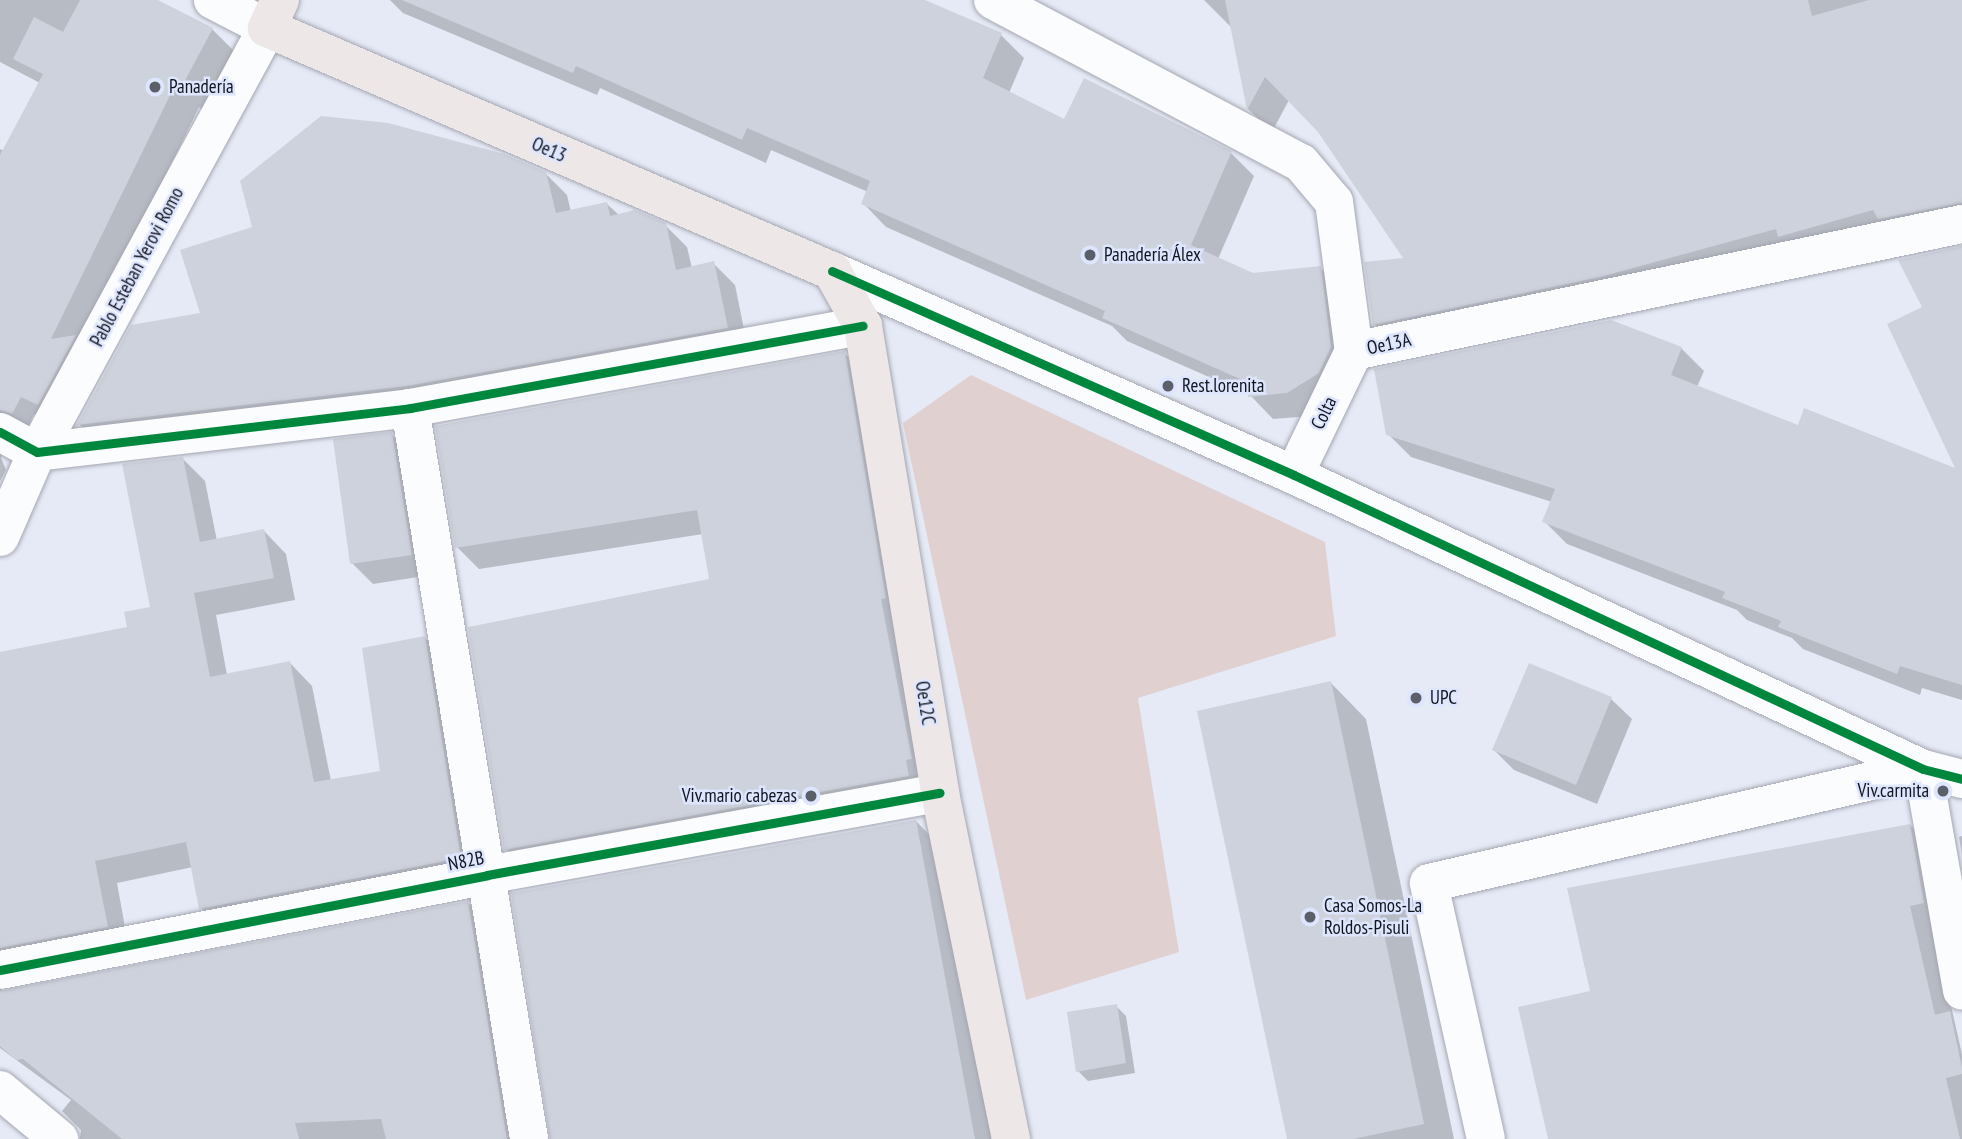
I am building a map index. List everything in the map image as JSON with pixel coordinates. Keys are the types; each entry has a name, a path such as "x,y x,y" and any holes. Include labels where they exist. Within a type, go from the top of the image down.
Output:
{"main road":[{"name":"Oe13","path":"274,14 832,271"},
{"name":"Oe12C","path":"832,271 863,326 940,793 1011,1139"}],"street":[{"path":"213,0 274,14"},
{"name":"Oe13A","path":"993,0 1301,163 1334,202 1354,351 1962,224"},
{"name":"Pablo Esteban Yerovi Romo","path":"0,537 37,452 274,14"},
{"path":"832,271 1294,475 1923,769 1962,779"},
{"path":"0,432 37,452 410,408 863,326"},
{"name":"Colta","path":"1294,475 1354,351"},
{"path":"410,408 529,1139"},
{"path":"1486,1139 1429,883 1923,769"},
{"path":"1923,769 1962,991"},
{"name":"N82B","path":"0,970 487,875 940,793"},
{"path":"0,1090 59,1139"}],"shaded area":[{"path":"971,375 1325,542 1336,636 1138,698 1179,952 1026,1000 903,423"}],"building":[{"path":"80,0 158,0 213,28 181,88 175,85 51,339 76,335 38,405 21,397 12,414 0,410 0,155 43,74 13,59 34,17 63,32"},
{"path":"402,0 925,0 1002,33 983,78 1064,119 1084,78 1232,151 1191,245 1253,273 1321,266 1331,347 1319,373 1287,393 1248,397 1247,382 1102,318 1105,311 861,204 870,181 747,128 742,140 576,66 573,73"},
{"path":"1225,0 1808,0 1812,16 1869,0 1962,0 1962,203 1878,219 1873,210 1778,237 1776,229 1600,277 1373,325 1364,262 1403,258 1318,132 1265,77 1247,110"},
{"path":"321,116 388,123 504,154 546,172 556,213 607,202 610,216 635,210 666,223 676,270 714,261 728,328 407,386 77,425 131,325 200,313 180,250 252,227 240,181"},
{"path":"1962,246 1962,685 1900,666 1897,674 1778,627 1781,621 1722,598 1725,592 1542,522 1555,489 1386,435 1374,369 1611,320 1682,347 1671,375 1798,425 1804,408 1955,468 1887,324 1922,307 1898,260"},
{"path":"845,351 886,598 881,599 912,759 906,760 909,776 504,850 468,627 709,579 697,510 455,548 435,426"},
{"path":"392,432 412,555 350,564 333,439"},
{"path":"183,457 200,542 264,529 274,578 194,593 210,677 290,661 314,782 380,771 362,648 425,636 461,858 199,909 186,842 95,861 108,927 0,948 0,652 127,627 124,612 150,607 122,464"},
{"path":"1529,663 1612,697 1576,785 1492,750"},
{"name":"Casa Somos-La Roldos-Pisuli","path":"1331,681 1424,1124 1353,1139 1287,1139 1197,711"},
{"path":"916,820 975,1139 550,1139 511,893"},
{"path":"1910,824 1924,903 1910,906 1935,1015 1950,1011 1962,1068 1962,1074 1946,1078 1960,1139 1548,1139 1518,1007 1590,991 1567,888"},
{"path":"468,901 507,1139 386,1139 381,1119 295,1123 299,1139 122,1139 23,1059 16,1060 0,1046 0,991"},
{"path":"1117,1004 1126,1063 1076,1072 1067,1012"}],"cycle path":[{"path":"832,271 1294,475 1923,769 1962,779"},
{"path":"0,432 37,452 410,408 863,326"},
{"path":"0,970 487,875 940,793"}],"place":[{"name":"Panadería","path":"155,87"},
{"name":"Panadería Álex","path":"1090,255"},
{"name":"Rest.lorenita","path":"1168,386"},
{"name":"UPC","path":"1416,698"},
{"name":"Viv.carmita","path":"1943,791"},
{"name":"Viv.mario cabezas","path":"811,796"},
{"name":"Casa Somos-La Roldos-Pisuli","path":"1310,917"}]}
